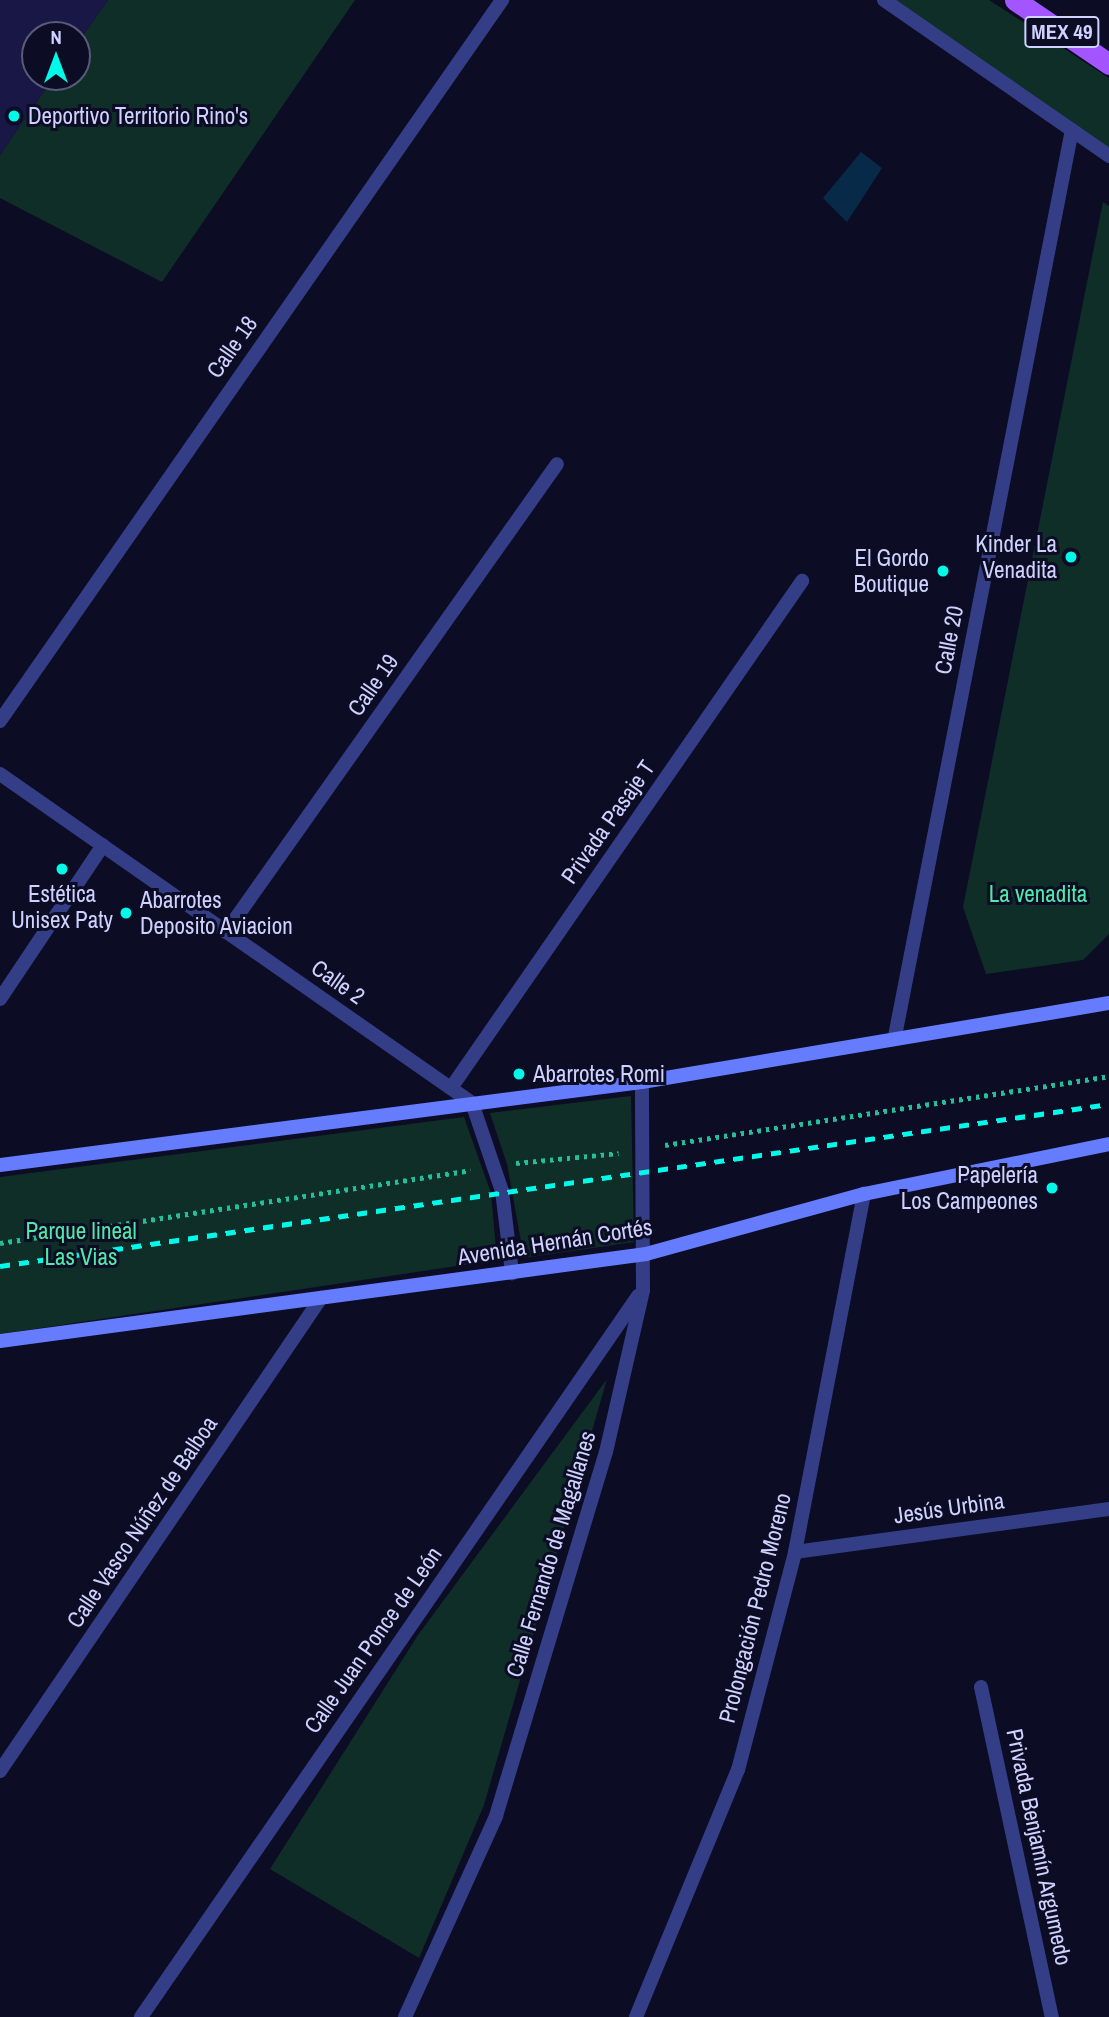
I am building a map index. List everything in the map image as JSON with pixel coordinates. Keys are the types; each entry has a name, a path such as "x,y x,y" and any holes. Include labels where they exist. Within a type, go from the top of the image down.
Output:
{"main road":[{"name":"MEX 49","path":"1015,0 1109,64"},
{"path":"0,1165 642,1082 895,1036 1109,1003"},
{"name":"Avenida Hernán Cortés","path":"0,1341 646,1254 864,1194 1109,1144"}],"street":[{"name":"Calle 18","path":"0,721 502,0"},
{"path":"884,0 1109,156"},
{"name":"Calle 20","path":"895,1036 1072,130"},
{"name":"Calle 19","path":"226,932 557,464"},
{"name":"Privada Pasaje T","path":"452,1088 802,582"},
{"name":"Calle 2","path":"0,774 472,1102"},
{"path":"0,999 103,845"},
{"name":"Calle Fernando de Magallanes","path":"405,2017 496,1816 606,1452 643,1290 646,1254 642,1082"},
{"path":"472,1102 494,1166 512,1273"},
{"name":"Prolongación Pedro Moreno","path":"636,2017 738,1770 795,1552 864,1194"},
{"name":"Calle Juan Ponce de León","path":"141,2017 643,1290"},
{"name":"Calle Vasco Núñez de Balboa","path":"0,1770 321,1298"},
{"name":"Jesús Urbina","path":"795,1552 1109,1509"},
{"name":"Privada Benjamín Argumedo","path":"982,1688 1052,2017"}],"path":[{"path":"0,1242 494,1166 644,1149 1109,1076"}],"green space":[{"path":"108,0 355,0 162,282 0,198 0,155 44,91 91,91 91,24"},
{"path":"879,0 989,0 1109,78 1109,154"},
{"name":"La venadita","path":"1103,202 1109,206 1109,934 1083,960 986,974 963,907"},
{"path":"631,1096 634,1242 524,1258 507,1164 490,1113"},
{"name":"Parque lineal Las Vias","path":"464,1117 491,1193 497,1260 0,1334 0,1177"},
{"path":"607,1379 484,1805 419,1958 270,1869 418,1635"}],"water":[{"path":"861,152 882,168 847,222 823,198"}],"building":[{"name":"Deportivo Territorio Rino's","path":"0,0 108,0 91,24 91,21 21,21 21,91 44,91 0,155"}],"railway":[{"path":"0,1266 1109,1104"}],"place":[{"name":"Deportivo Territorio Rino's","path":"14,116"},
{"name":"Kinder La Venadita","path":"1071,557"},
{"name":"El Gordo Boutique","path":"943,571"},
{"name":"Estética Unisex Paty","path":"62,869"},
{"name":"Abarrotes Deposito Aviacion","path":"126,913"},
{"name":"Abarrotes Romi","path":"519,1074"},
{"name":"Papelería Los Campeones","path":"1052,1188"}]}
